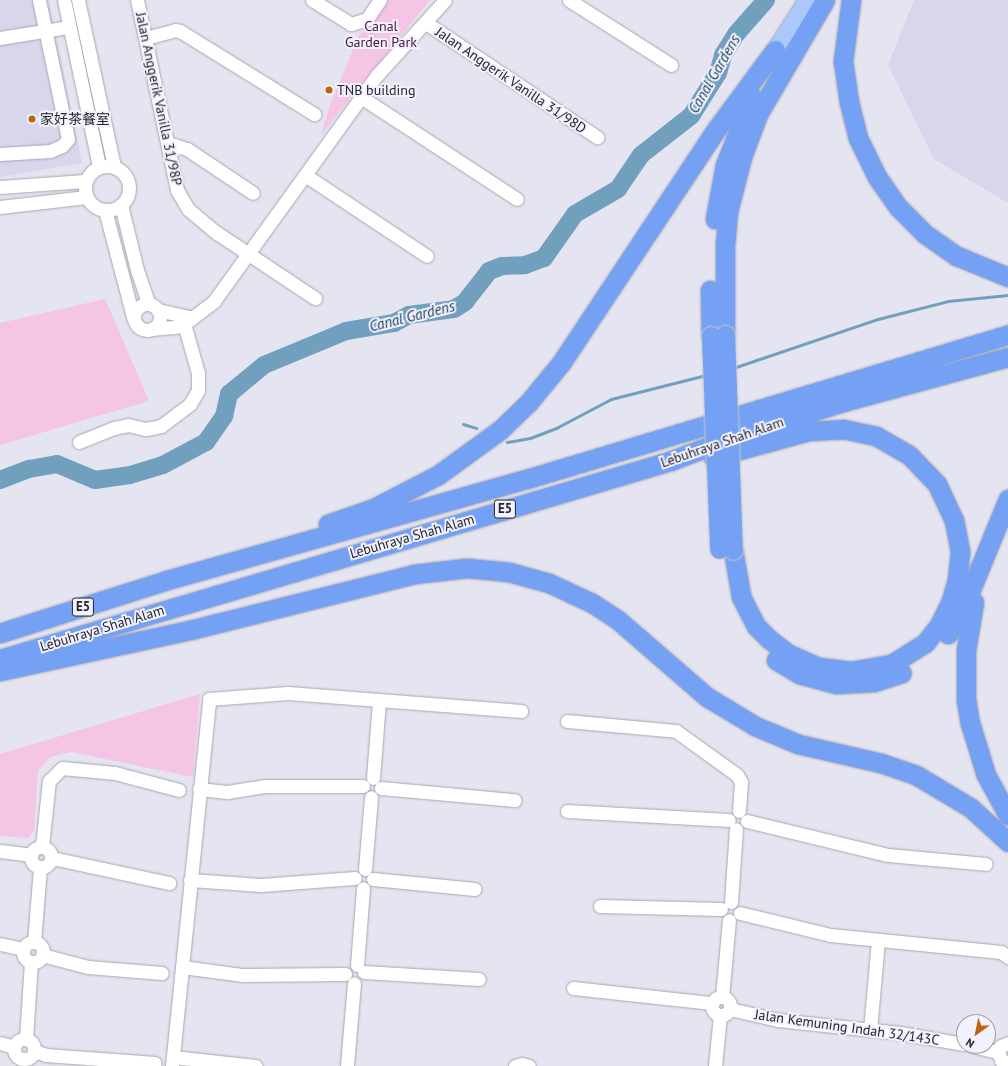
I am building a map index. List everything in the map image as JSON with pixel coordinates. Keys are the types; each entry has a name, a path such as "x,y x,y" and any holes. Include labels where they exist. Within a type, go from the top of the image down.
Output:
{"highway":[{"path":"718,335 728,211 742,157 758,114 825,0"},
{"path":"851,0 843,62 849,102 858,138 877,177 899,208 925,234 957,256 1008,277"},
{"path":"774,50 740,123 721,180 712,241 718,335 726,549 730,601 741,625 756,643 799,674 816,680 846,684 874,682 910,669 932,654 958,618 1008,499"},
{"path":"167,580 273,538 335,522 374,508 438,475 500,430 529,402 561,363 718,127 774,50"},
{"name":"Lebuhraya Shah Alam","path":"0,633 167,580 530,478 1008,335"},
{"name":"Lebuhraya Shah Alam","path":"0,659 670,460 752,430 1008,357"},
{"path":"670,460 706,459 809,431 843,429 858,431 891,443 924,468 946,500 954,520 960,552 957,580 951,601 940,624 925,643 891,664 851,671 812,665 787,654 768,638 756,626 741,596 726,549"},
{"path":"985,554 968,627 966,699 977,750 986,775 1008,815"},
{"path":"0,671 190,630 414,574 467,568 509,572 549,583 592,603 618,620 707,697 754,726 798,744 881,763 916,775 971,808 1008,842"}],"main road":[{"path":"774,50 807,0"}],"street":[{"path":"0,154 50,151 62,146 68,139 40,0"},
{"path":"64,0 99,166"},
{"path":"78,0 114,166"},
{"name":"Jalan Anggerik Vanilla 31/98P","path":"137,0 177,190 188,209 217,233 315,298"},
{"path":"312,0 351,24 367,19 380,0"},
{"path":"105,210 133,317 139,328 151,329 176,327 188,321 214,302 377,75 426,23 445,0"},
{"path":"569,0 672,65"},
{"name":"Jalan Anggerik Vanilla 31/98D","path":"426,23 596,137"},
{"path":"0,38 69,27"},
{"path":"146,38 175,30 180,31 314,114"},
{"path":"361,97 517,199"},
{"path":"168,143 187,149 253,193"},
{"path":"99,166 114,166 120,169 128,180 128,194 121,205 105,210 94,206 86,197 85,181 88,175 99,166"},
{"path":"305,175 427,256"},
{"path":"0,188 85,181"},
{"path":"0,207 86,197"},
{"path":"121,205 137,270 160,319 151,329"},
{"path":"133,317 138,307 154,307 188,321"},
{"path":"79,442 114,428 128,425 146,429 161,426 190,404 198,390 198,373 188,321"},
{"path":"256,1066 173,1061 209,699 288,693 379,701 521,710"},
{"path":"190,880 261,885 359,883 371,885 369,874 371,797 379,793 372,784 379,701"},
{"path":"567,721 676,731 737,775 741,782 743,816"},
{"path":"42,846 49,781 62,768 115,773 179,790"},
{"path":"199,789 227,792 273,786 372,784 514,800"},
{"path":"567,811 732,825"},
{"path":"600,906 726,905 739,907 740,912 737,918 729,920 724,918 726,905 733,813 888,855 986,864"},
{"path":"31,855 36,847 42,846 48,849 52,858"},
{"path":"0,852 31,855"},
{"path":"31,855 34,864 40,867 46,866 52,858"},
{"path":"52,858 169,883"},
{"path":"34,942 40,867"},
{"path":"369,874 475,888"},
{"path":"359,883 360,968"},
{"path":"740,912 830,935 1002,952 1008,957"},
{"path":"715,1066 725,1012 714,1011 729,920"},
{"path":"870,1030 878,940"},
{"path":"28,942 34,942 41,946 42,955 39,960 31,962 24,957 23,949 28,942"},
{"path":"0,944 23,949"},
{"path":"42,955 88,967 162,973"},
{"path":"26,1038 31,962"},
{"path":"182,967 244,975 350,979"},
{"path":"346,1066 350,979 349,967 479,979"},
{"path":"573,988 717,1000"},
{"name":"Jalan Kemuning Indah 32/143C","path":"725,1012 778,1020 870,1030 956,1043"},
{"path":"26,1038 34,1044 34,1051 29,1058 22,1063 17,1056 14,1047 17,1041 26,1038"},
{"path":"0,1043 14,1047"},
{"path":"1003,1048 1001,1060 1007,1064"},
{"path":"34,1051 46,1055 155,1063"},
{"path":"515,1066 522,1064 529,1066"}],"shaded area":[{"path":"0,0 49,0 82,163 0,177"},
{"path":"914,0 1008,0 1008,203 934,159 888,65"}],"green space":[{"name":"Canal Garden Park","path":"389,0 430,0 321,135 329,108 359,35"},
{"path":"105,299 149,401 0,445 0,323"},
{"path":"200,694 193,777 71,752 50,757 38,771 34,831 28,838 0,836 0,754"}],"waterway":[{"name":"Canal Gardens","path":"0,480 29,469 57,464 95,480 130,475 163,465 206,442 224,416 229,394 264,365 346,331 394,323 409,315 454,309 465,302 489,271 502,266 525,265 544,258 575,214 618,189 641,155 691,116 718,73 723,55 737,33 766,0"},
{"path":"733,368 878,319 948,301 1008,295"},
{"path":"507,442 530,438 558,427 611,399 706,375"},
{"path":"463,424 476,428"}],"place":[{"name":"TNB building","path":"329,90"},
{"name":"家好茶餐室","path":"32,119"}]}
